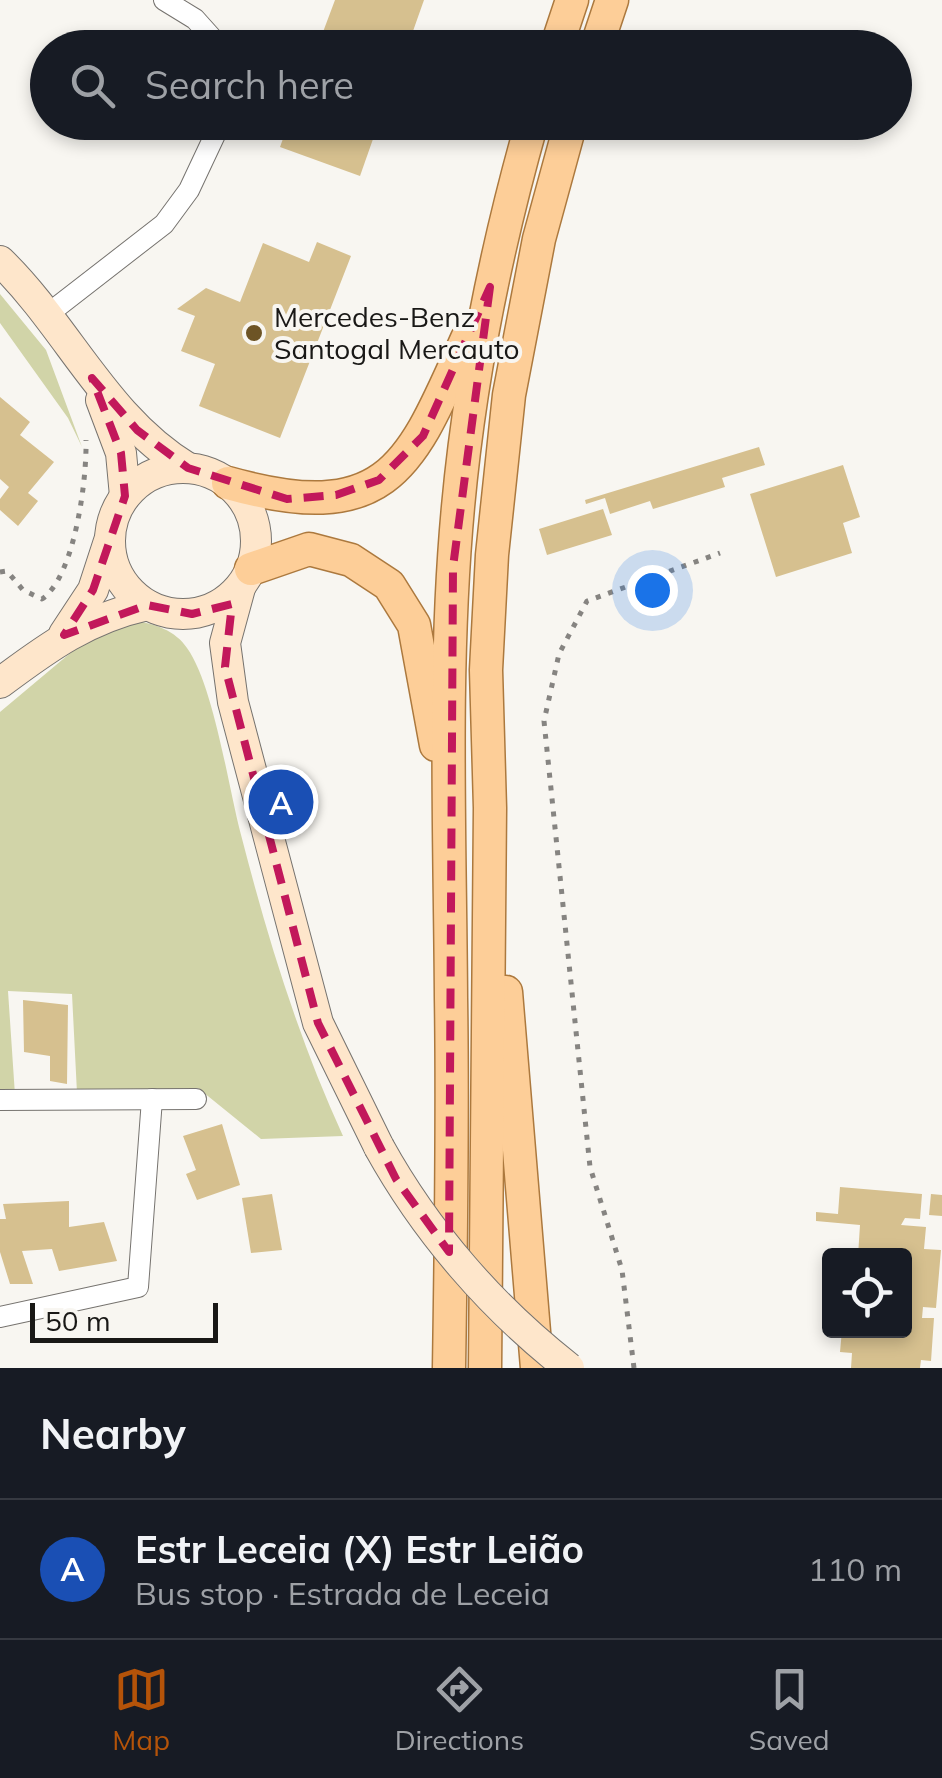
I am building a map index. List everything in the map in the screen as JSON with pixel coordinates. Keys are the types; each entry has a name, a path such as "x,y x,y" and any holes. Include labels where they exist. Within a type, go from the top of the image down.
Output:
{"main road":[{"path":"562,30 572,0"},
{"path":"602,30 612,0"},
{"path":"449,1368 452,1002 447,802 456,528 490,287 527,140"},
{"path":"485,1368 489,607 508,394 539,238 566,140"},
{"path":"228,483 287,499 312,499 357,490 398,466 424,436 490,287"},
{"path":"246,578 309,549 350,560 389,585 414,625 447,802"},
{"path":"490,808 537,1368"}],"street":[{"path":"164,0 195,19 205,30"},
{"path":"48,314 164,224 188,190 212,140"},
{"path":"0,261 48,314 92,378 137,430 188,468 228,483 241,497 256,531 246,578 229,623 226,667"},
{"path":"92,378 121,453 126,496"},
{"path":"64,635 94,590 114,516 126,496 154,474 188,468"},
{"path":"110,538 119,577 147,605 169,613 192,614 226,600 246,578"},
{"path":"0,683 64,635 111,613 147,605"},
{"path":"192,614 226,667 318,1023 378,1148 438,1239 501,1307 569,1368"},
{"path":"0,1318 138,1286 152,1098"},
{"path":"0,1100 196,1100"}],"path":[{"path":"0,572 7,571 23,590 42,599 59,581 86,472 82,426"},
{"path":"634,1368 622,1270 590,1167 544,721 559,654 588,600 720,553"}],"highlighted area":[{"path":"490,287 453,567 449,1252 396,1179 318,1023 225,667 232,604 192,614 147,605 64,635 93,590 125,496 121,453 92,378 137,430 188,468 287,499 336,495 379,480 423,436"}],"green space":[{"path":"0,294 46,350 82,447 68,418 0,323"},
{"path":"134,621 157,626 182,642 205,685 273,948 312,1062 343,1136 261,1139 198,1088 77,1093 72,994 8,991 15,1095 0,1096 0,712 93,634"}],"building":[{"path":"335,0 424,0 413,30 324,30"},
{"path":"283,140 373,140 360,176 280,147"},
{"name":"Mercedes-Benz Santogal Mercauto","path":"317,242 351,256 280,438 199,406 215,364 181,351 195,316 177,309 206,288 240,302 263,243 309,262"},
{"path":"0,397 30,422 20,435 54,462 28,493 38,501 18,526 0,510 0,499 9,487 0,479"},
{"path":"759,447 765,465 722,478 725,487 653,509 650,501 610,514 605,498 586,504 585,500"},
{"path":"843,465 860,517 843,523 852,553 776,577 750,494"},
{"path":"603,509 612,535 547,555 539,529"},
{"path":"23,1000 68,1005 67,1084 50,1081 50,1056 24,1052"},
{"path":"222,1124 240,1185 197,1200 186,1174 196,1170 183,1136"},
{"path":"840,1187 922,1194 920,1219 905,1218 901,1225 926,1227 924,1249 941,1250 936,1308 923,1307 922,1318 934,1318 931,1361 921,1360 920,1368 851,1368 852,1353 840,1352 841,1338 912,1338 912,1248 859,1248 860,1225 816,1221 816,1212 838,1214"},
{"path":"272,1194 282,1250 251,1253 242,1198"},
{"path":"931,1194 942,1195 942,1216 929,1215"},
{"path":"69,1201 69,1227 104,1222 117,1261 59,1271 52,1249 22,1251 33,1284 10,1284 0,1252 0,1219 6,1219 3,1204"}],"place":[{"name":"Mercedes-Benz Santogal Mercauto","path":"254,333"},
{"name":"Estr Leceia (X) Estr Leião","path":"281,802"}]}
